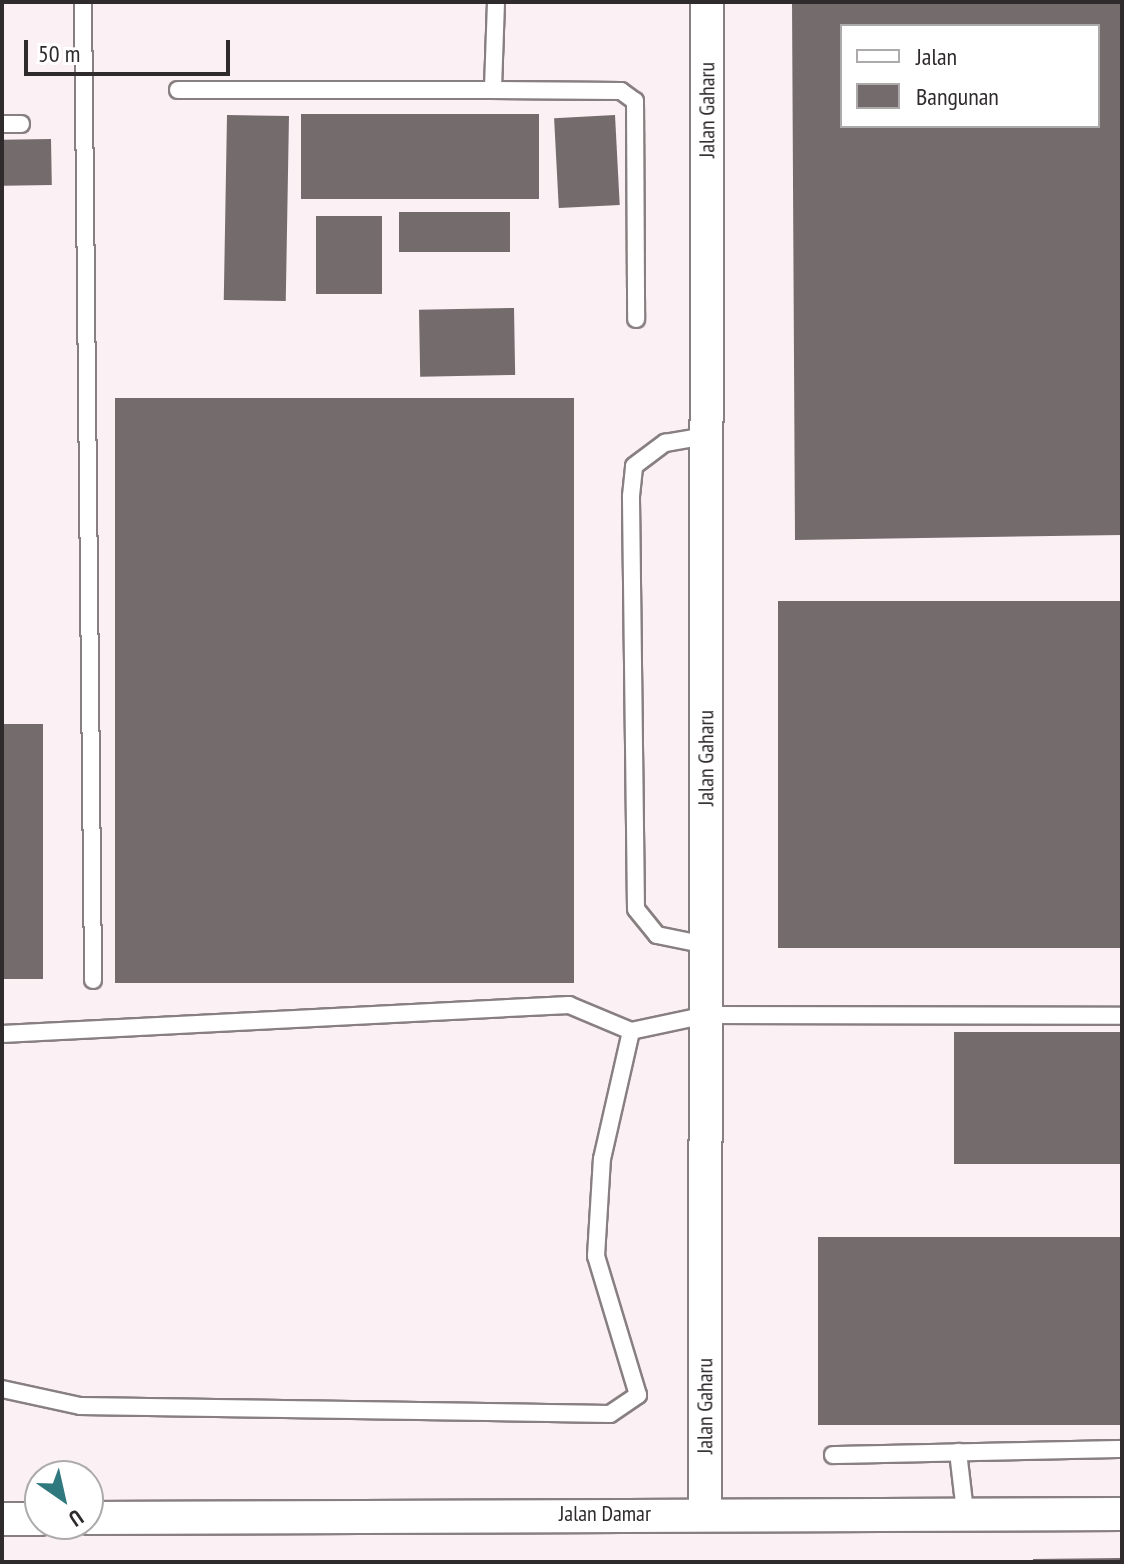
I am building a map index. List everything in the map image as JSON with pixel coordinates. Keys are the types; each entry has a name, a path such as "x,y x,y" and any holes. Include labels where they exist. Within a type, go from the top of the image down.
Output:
{"street":[{"name":"Jalan Gaharu","path":"705,1513 707,2"},
{"name":"Jalan Damar","path":"104,1518 965,1512 1122,1514"},
{"path":"2,1519 24,1519"}],"lane":[{"path":"83,2 93,980"},
{"path":"493,90 496,2"},
{"path":"178,90 621,91 635,101 636,319"},
{"path":"2,124 21,124"},
{"path":"706,436 665,443 634,466 631,496 636,909 657,935 706,945"},
{"path":"2,1034 569,1005 631,1031 706,1015 1122,1016"},
{"path":"2,1389 80,1406 610,1414 638,1395 596,1256 602,1159 631,1031"},
{"path":"833,1455 1122,1449"},
{"path":"958,1452 965,1512"}],"building":[{"path":"792,2 1122,2 1122,535 795,540"},
{"path":"301,114 539,114 539,199 301,199"},
{"path":"227,115 289,116 286,301 224,300"},
{"path":"615,115 620,205 559,208 554,118"},
{"path":"51,139 52,185 3,186 2,140"},
{"path":"399,212 510,212 510,252 399,252"},
{"path":"316,216 382,216 382,294 316,294"},
{"path":"514,308 515,375 420,377 419,310"},
{"path":"115,398 574,398 574,983 115,983"},
{"path":"778,601 1122,601 1122,948 778,948"},
{"path":"2,724 43,724 43,979 2,979"},
{"path":"954,1032 1122,1032 1122,1164 954,1164"},
{"path":"818,1237 1122,1237 1122,1425 818,1425"},
{"path":"1122,1558 1122,1562 1033,1562 1033,1559"}]}
